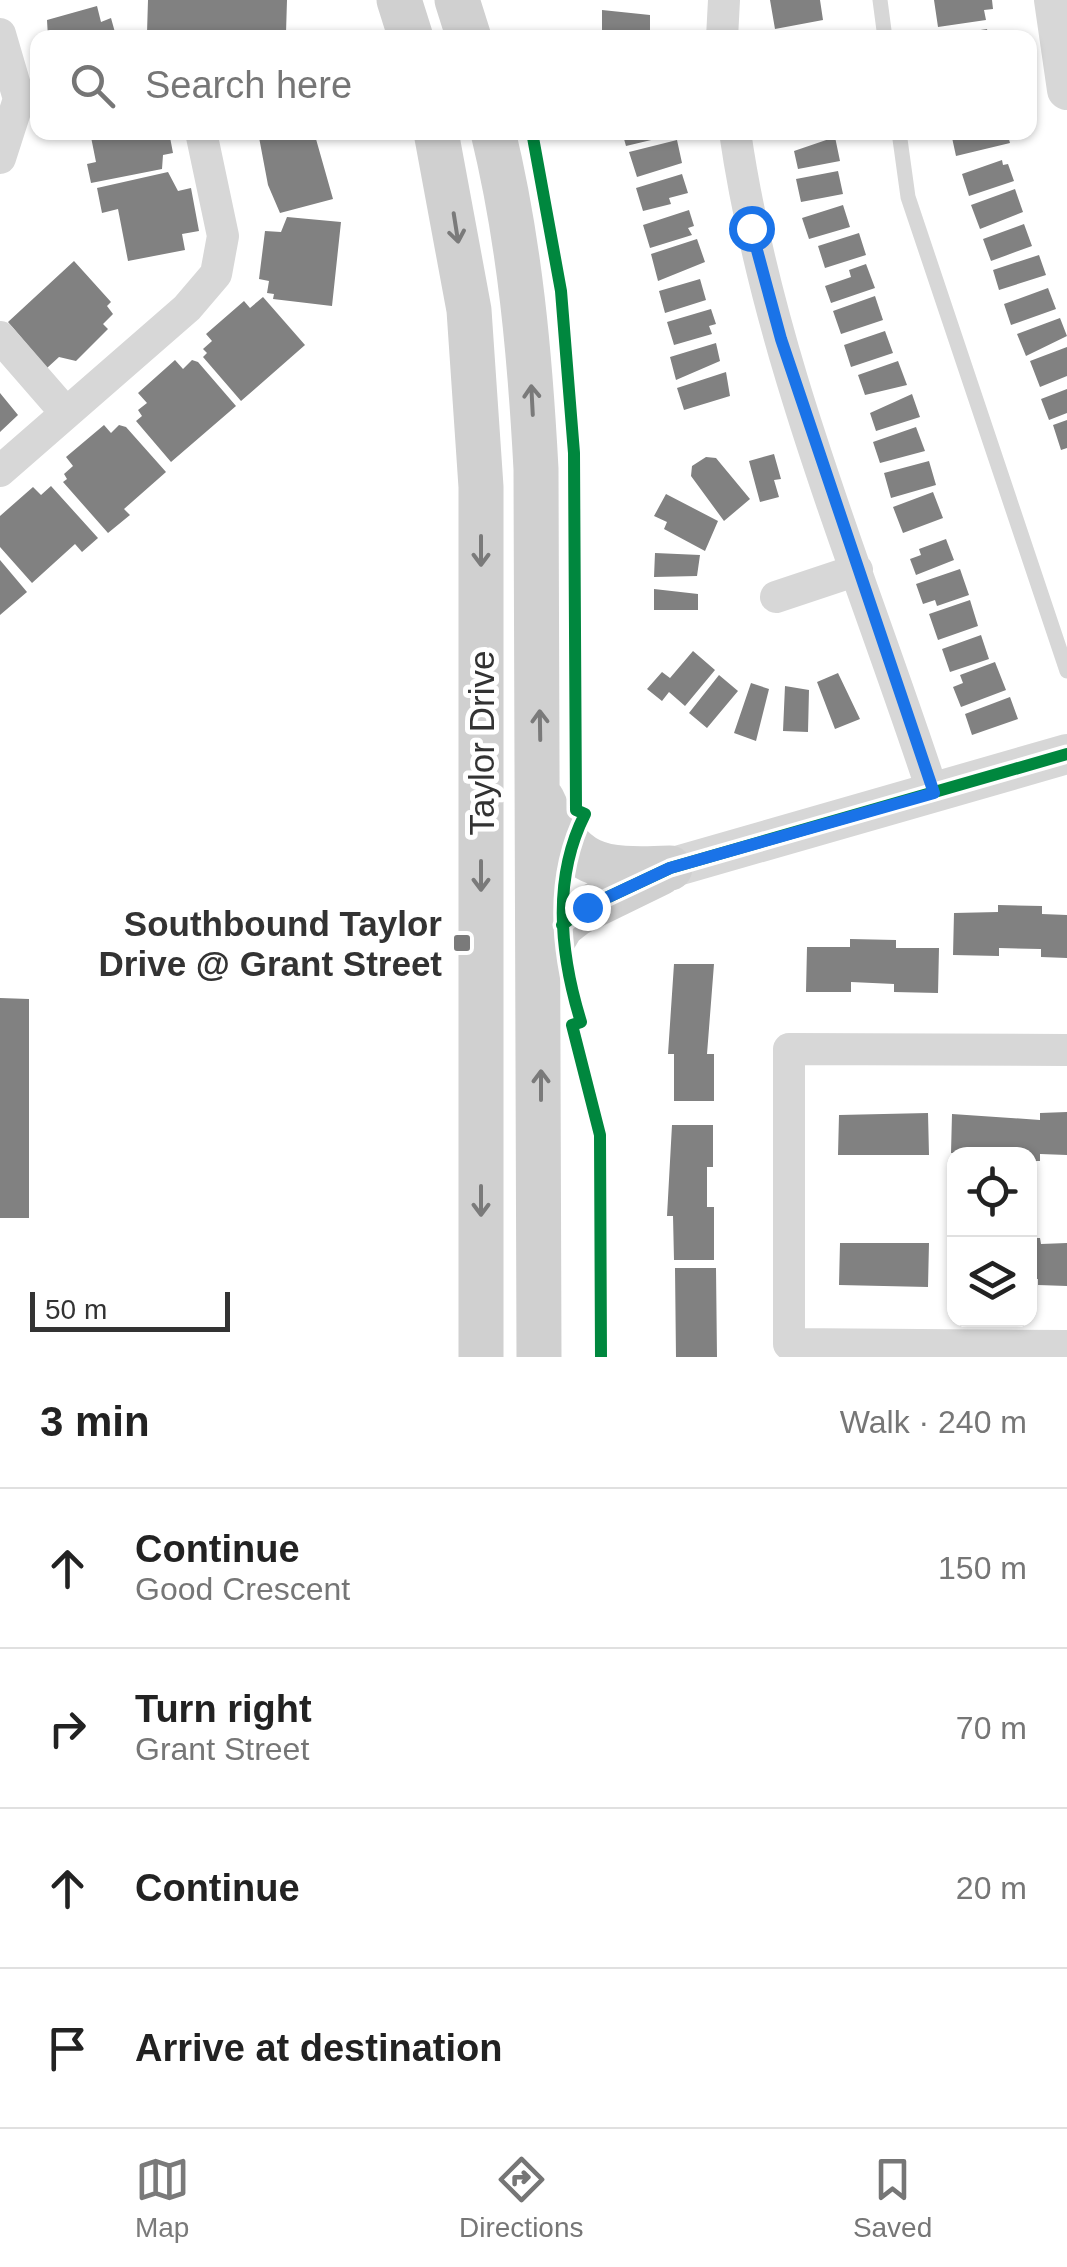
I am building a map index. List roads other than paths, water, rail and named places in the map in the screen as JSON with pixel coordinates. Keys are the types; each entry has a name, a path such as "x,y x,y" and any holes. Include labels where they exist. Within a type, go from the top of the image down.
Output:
{"main road":[{"path":"399,0 408,30"},
{"path":"457,0 466,30"},
{"name":"Taylor Drive","path":"437,140 469,310 482,486 481,1357"},
{"name":"Taylor Drive","path":"495,140 516,251 530,362 540,797 539,1357"},
{"path":"540,797 556,831 583,858 622,870 670,868"},
{"path":"541,960 562,924 576,914 670,868"}],"street":[{"path":"722,30 724,0"},
{"path":"1054,0 1067,90"},
{"path":"0,34 20,98 0,158"},
{"path":"0,471 188,308 216,274 223,236 203,140"},
{"path":"736,140 751,228 781,339 934,793"},
{"path":"0,337 66,413"},
{"path":"776,597 858,570"},
{"path":"670,868 1067,754"},
{"path":"1067,1050 788,1049 789,1344 1067,1346"}],"lane":[{"path":"880,0 884,30"},
{"path":"900,140 908,197 1067,671"}],"place":[{"name":"Southbound Taylor Drive @ Grant Street","path":"462,943"}]}
